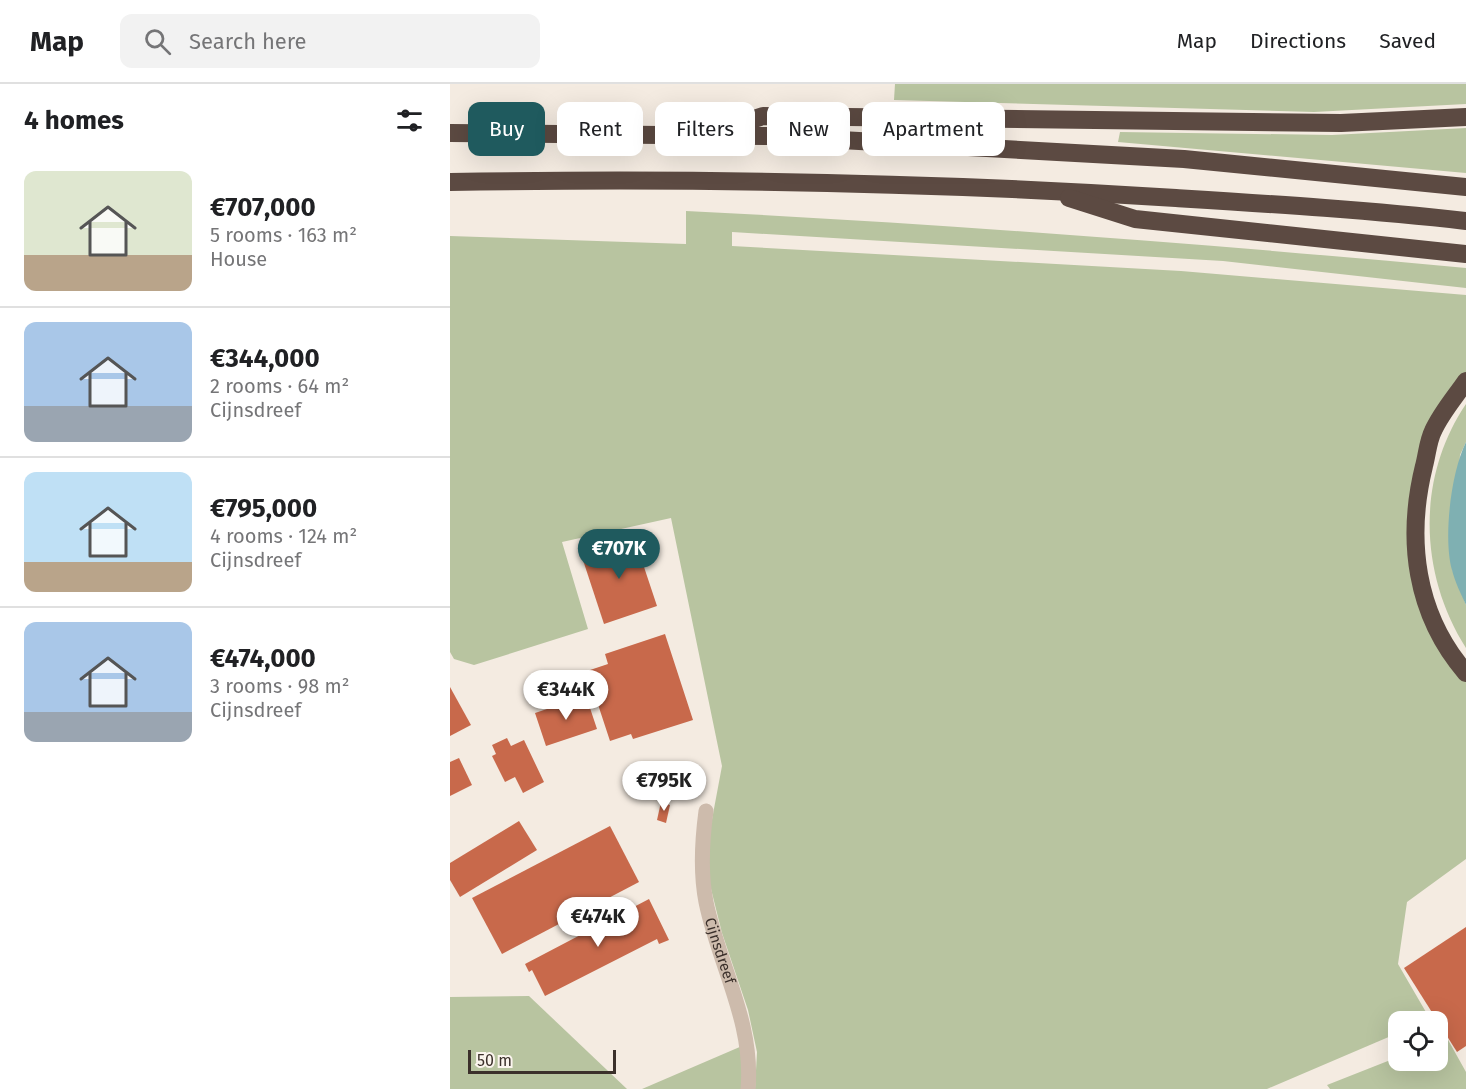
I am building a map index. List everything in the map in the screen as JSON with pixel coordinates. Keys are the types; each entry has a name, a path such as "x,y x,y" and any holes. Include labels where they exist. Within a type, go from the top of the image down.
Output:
{"highway":[{"path":"755,119 763,116 1341,123 1466,117"},
{"path":"450,133 655,135"},
{"path":"755,137 1184,159 1466,187"},
{"path":"450,182 659,179 1042,189 1466,221"},
{"path":"1042,189 1135,219 1466,254"},
{"path":"1466,381 1433,431 1419,488 1413,542 1419,581 1434,620 1452,657 1466,673"}],"street":[{"name":"Cijnsdreef","path":"706,811 701,842 706,903 740,1012 749,1050 748,1089"}],"green space":[{"path":"895,84 1466,84 1466,104 1314,112 894,100"},
{"path":"1466,128 1466,173 1118,142 1120,132 1332,135"},
{"path":"686,211 1076,235 1466,268 1466,288 1223,261 732,232 732,246 1181,271 1466,295 1466,374 1436,419 1409,554 1466,681 1466,859 1407,902 1398,964 1425,1011 1388,1011 1388,1037 1267,1089 755,1089 757,1052 748,1010 722,933 709,881 707,846 722,766 671,518 562,542 588,629 474,665 454,659 450,652 450,236 686,244"},
{"path":"1466,404 1466,442 1460,455 1452,569 1466,605 1466,648 1450,619 1439,589 1432,558 1430,526 1432,494 1438,463 1450,433"},
{"path":"529,996 627,1089 450,1089 450,997"},
{"path":"1448,1040 1466,1072 1466,1089 1330,1089 1327,1085 1388,1061 1388,1071 1448,1071"},
{"path":"742,1046 742,1089 642,1089"}],"water":[{"path":"1466,442 1466,605 1452,570 1448,541 1450,505 1456,470"}],"building":[{"path":"634,537 657,606 604,624 581,554"},
{"path":"665,634 693,720 633,739 631,734 610,741 587,671 608,664 605,654"},
{"path":"450,687 471,725 450,736"},
{"path":"586,696 597,729 546,746 535,713"},
{"path":"507,738 511,746 524,740 544,782 523,793 515,777 505,782 492,756 496,754 492,745"},
{"path":"459,758 472,785 450,796 450,762"},
{"path":"661,802 670,805 666,823 657,820"},
{"path":"519,821 537,850 460,897 450,880 450,863"},
{"path":"610,826 639,882 502,954 472,898"},
{"path":"649,899 669,940 659,944 657,939 545,996 532,970 529,972 525,964"},
{"path":"1466,927 1466,1046 1457,1052 1448,1038 1448,1011 1431,1011 1404,968"}]}
